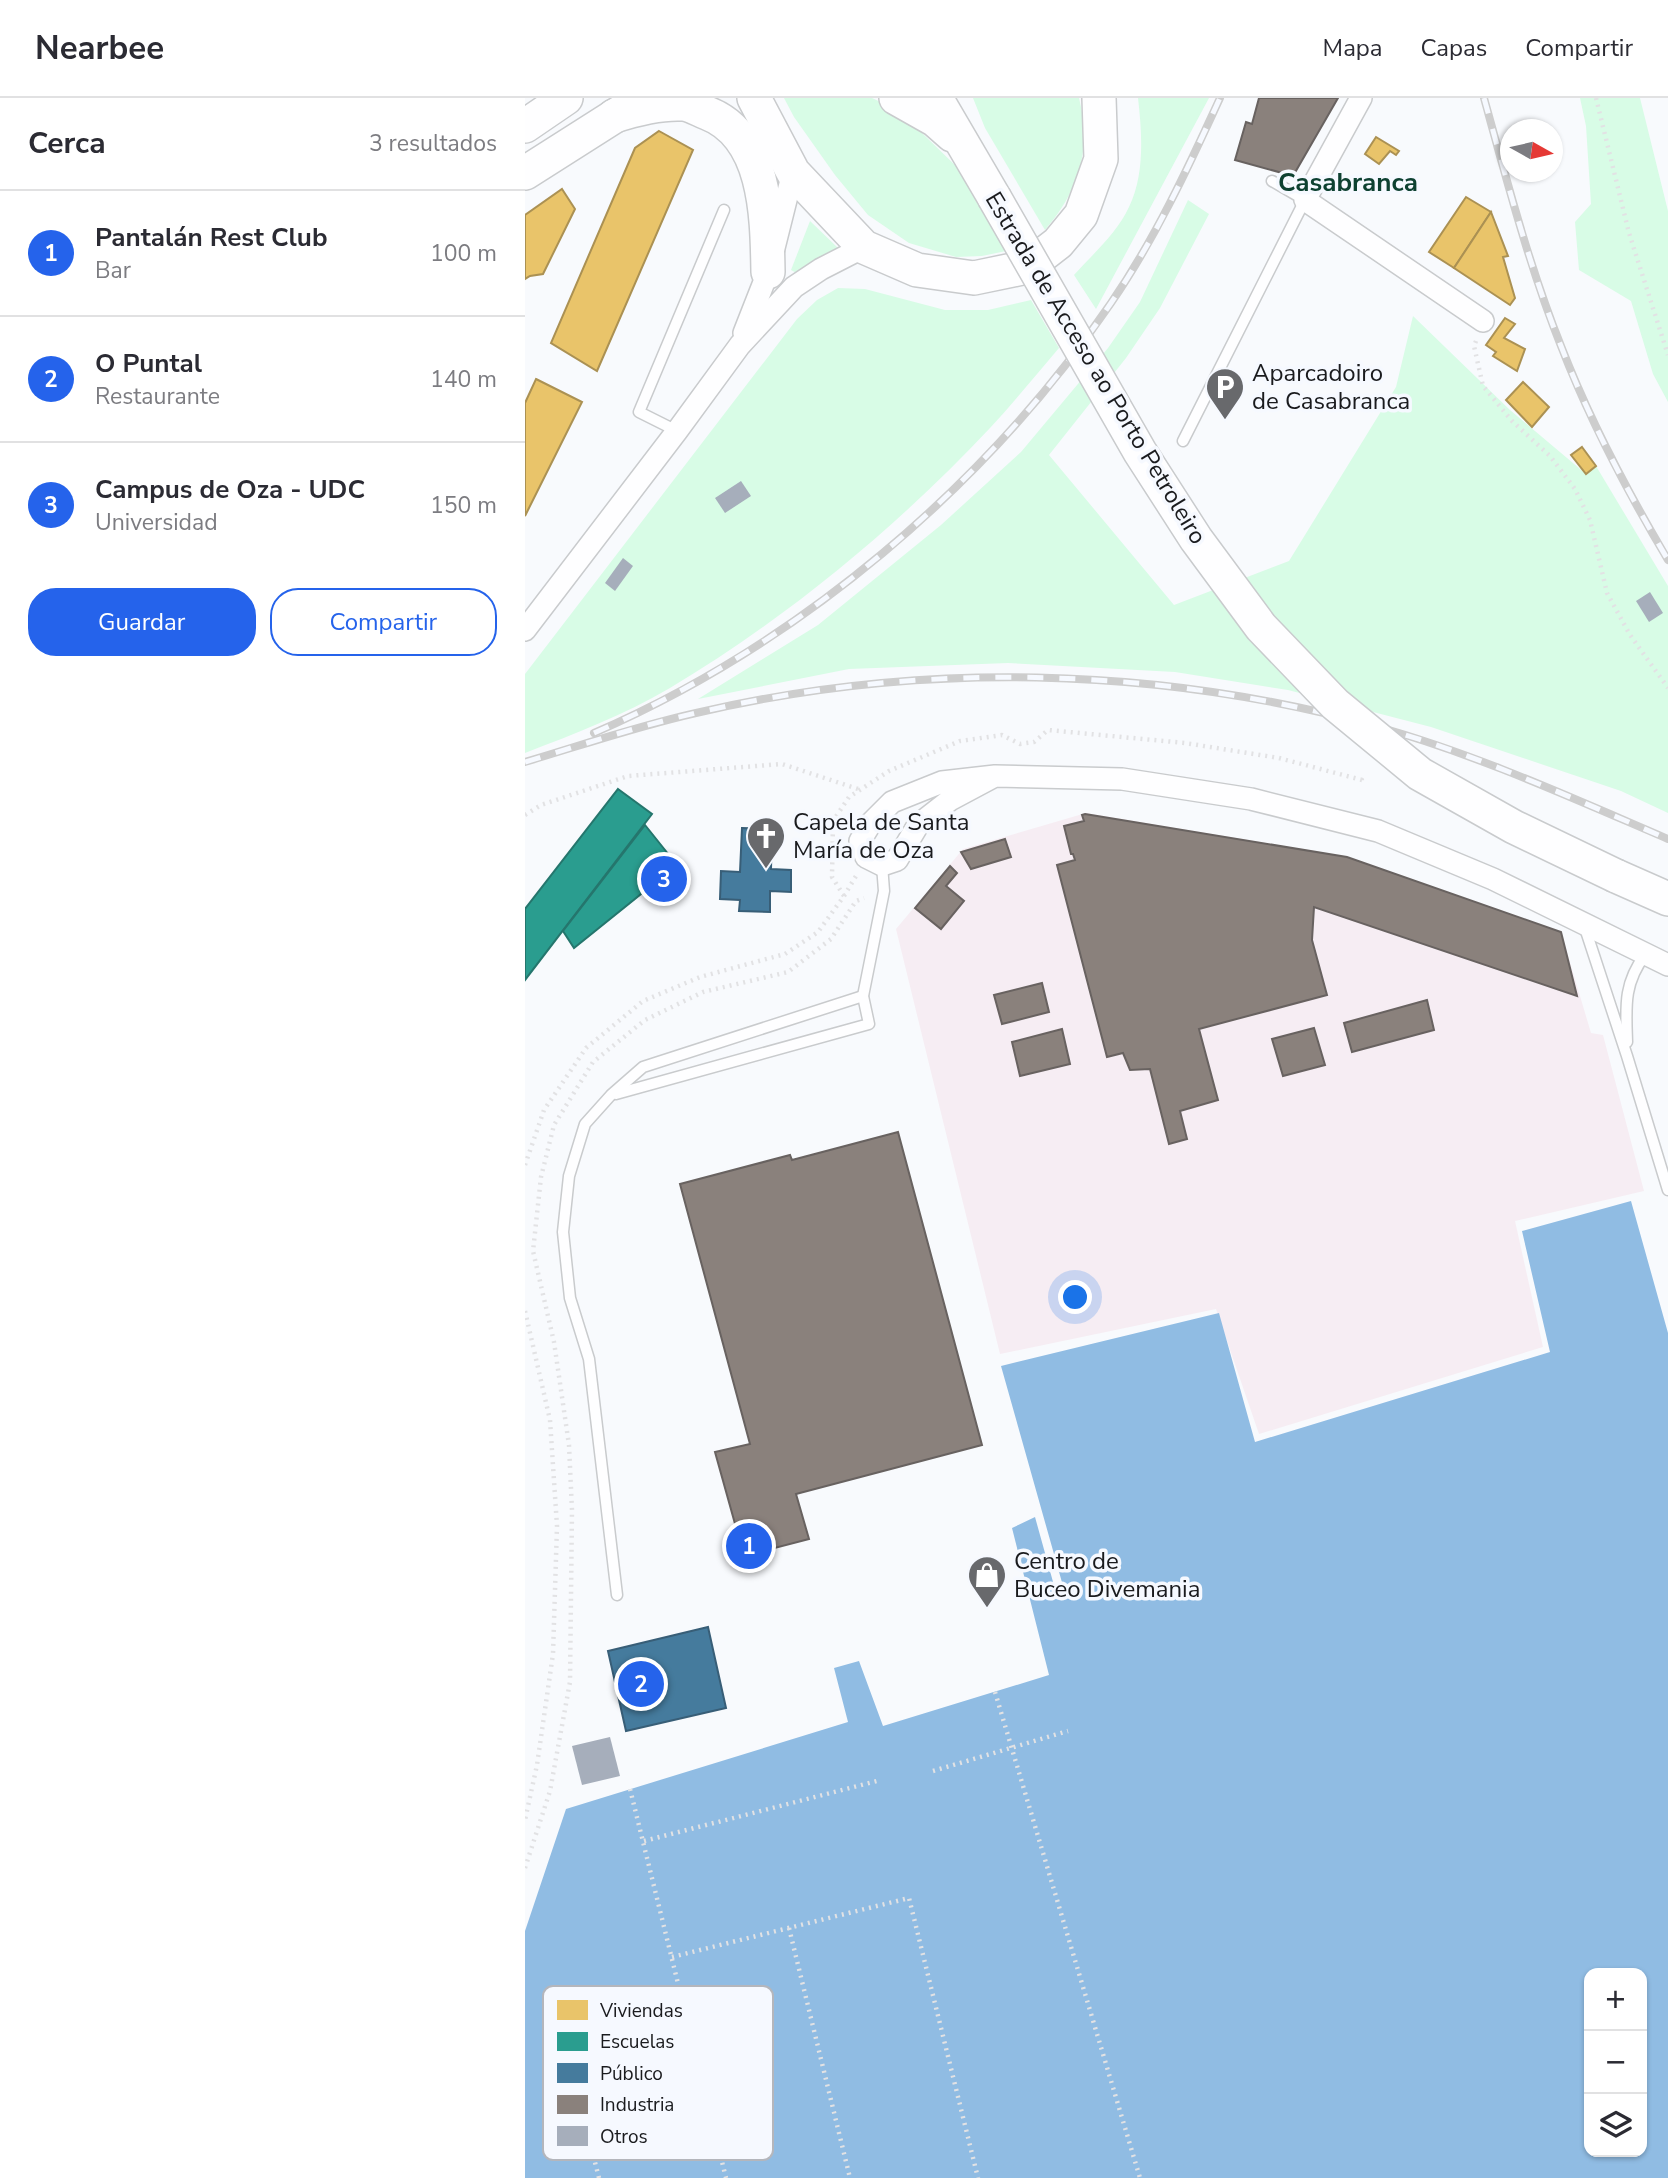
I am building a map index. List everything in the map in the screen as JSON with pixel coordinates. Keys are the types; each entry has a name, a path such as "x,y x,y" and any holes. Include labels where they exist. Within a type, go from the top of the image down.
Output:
{"main road":[{"path":"525,126 566,98"},
{"path":"525,173 644,98"},
{"path":"754,98 793,172 864,247 917,270 974,278 1027,267 1058,243 1081,215 1101,159 1099,98"},
{"path":"896,98 935,120 964,148"},
{"path":"936,98 964,148"},
{"path":"954,98 964,148"},
{"path":"614,116 643,107 685,103 723,119 746,144 758,179 767,218 768,272"},
{"name":"Estrada de Acceso ao Porto Petroleiro","path":"964,148 1140,452 1196,539 1261,627 1335,704 1420,774 1514,827 1668,899"}],"street":[{"path":"1360,98 1305,200 1483,321"},
{"path":"740,345 768,272 793,172"},
{"path":"525,630 740,345 794,287 821,269 864,247"},
{"path":"995,776 950,800 918,825 897,860 882,865 866,857 860,841 871,823 892,802 942,782 995,776 1122,779 1264,802 1378,831 1493,878 1668,965"}],"lane":[{"path":"1183,441 1305,200 1272,181"},
{"path":"677,431 639,412 724,210"},
{"path":"611,1095 869,1024 863,996 884,891 882,865"},
{"path":"1583,924 1668,1189"},
{"path":"1627,1056 1625,997 1635,968 1645,955"},
{"path":"617,1595 589,1359 570,1298 563,1232 569,1176 585,1124 611,1095 643,1067 863,996"}],"path":[{"path":"1595,98 1629,233 1668,355"},
{"path":"1483,321 1475,346 1483,386 1511,421 1550,456 1575,489 1590,520 1607,593 1630,635 1668,688"},
{"path":"525,815 541,805 628,776 782,764 892,802"},
{"path":"525,1868 550,1791 570,1682 572,1510 569,1445 554,1342 533,1251 541,1177 554,1125 593,1062 645,1020 703,992 788,972 831,939 856,901 884,891"},
{"path":"525,1311 550,1420 557,1526 554,1654 537,1765 525,1821"},
{"path":"995,1692 1140,2178"},
{"path":"933,1771 1067,1731"},
{"path":"643,1841 881,1780"},
{"path":"631,1789 679,1986"},
{"path":"672,1957 909,1898 978,2178"},
{"path":"789,1928 850,2178"},
{"path":"594,2160 599,2178"},
{"path":"722,2160 726,2178"}],"shaded area":[{"path":"1086,813 1343,856 1561,932 1591,1033 1603,1035 1644,1191 1515,1221 1543,1347 1259,1434 1216,1309 1000,1354 896,929 963,849"}],"green space":[{"path":"784,98 872,98 891,107 960,170 1006,251 982,256 956,257 909,243 868,215 835,175 794,117"},
{"path":"973,98 1079,98 1084,135 1080,168 1066,200 1045,230 985,128"},
{"path":"1138,98 1209,98 1096,309 1074,275 1118,226 1134,194 1141,153"},
{"path":"1580,98 1640,98 1668,211 1668,402 1653,374 1631,301 1579,270 1575,222 1591,204 1586,126"},
{"path":"1188,200 1209,214 1160,308 1126,358 1049,455 1174,605 1289,561 1396,387 1413,316 1510,410 1586,474 1596,466 1668,586 1668,813 1621,791 1431,727 1288,690 1175,672 1008,663 849,669 698,699 818,625 941,525 1021,452 1108,348 1140,302"},
{"path":"810,221 838,248 798,274 791,270"},
{"path":"838,288 865,289 945,310 988,310 1031,300 1059,348 999,418 917,501 798,601 713,661 653,698 525,753 525,674 797,319 817,300"}],"water":[{"path":"1631,1201 1668,1333 1668,2178 525,2178 525,1931 566,1809 848,1722 834,1668 859,1661 883,1726 1049,1675 1012,1528 1035,1517 1055,1589 1063,1586 1001,1366 1219,1313 1255,1442 1550,1352 1522,1231"}],"building: Viviendas":[{"path":"659,131 693,150 597,371 551,343 635,148"},
{"path":"1376,137 1399,151 1396,155 1390,151 1379,164 1365,154"},
{"path":"562,189 575,209 543,274 525,279 525,215"},
{"path":"1466,197 1491,212 1454,268 1429,252"},
{"path":"1491,212 1508,256 1503,257 1515,298 1510,305 1454,268"},
{"path":"1505,318 1515,324 1504,338 1525,349 1517,371 1493,356 1496,352 1486,345"},
{"path":"536,379 582,402 525,516 525,403"},
{"path":"1523,382 1549,407 1532,427 1506,400"},
{"path":"1582,447 1596,466 1586,474 1571,455"}],"building: Escuelas":[{"path":"618,789 652,814 525,980 525,909"},
{"path":"645,825 677,865 574,948 563,931"}],"building: Público":[{"name":"Capela de Santa María de Oza","path":"742,828 772,829 771,869 791,870 791,892 770,891 770,912 739,911 740,900 720,899 721,871 740,872"},
{"path":"708,1627 726,1708 626,1731 608,1651"}],"building: Industria":[{"path":"1259,98 1338,98 1293,176 1235,160 1246,122 1252,124"},
{"path":"1082,815 1347,857 1561,932 1577,996 1314,907 1312,940 1327,995 1199,1029 1218,1100 1180,1111 1187,1139 1169,1144 1150,1069 1130,1070 1123,1053 1107,1057 1057,865 1075,860 1064,826 1084,821"},
{"path":"1005,839 1011,857 971,869 961,852"},
{"path":"950,866 957,873 946,886 964,901 941,929 915,908"},
{"path":"1042,983 1049,1012 1002,1024 994,995"},
{"path":"1427,1000 1434,1030 1352,1052 1344,1023"},
{"path":"1314,1028 1325,1065 1283,1076 1272,1039"},
{"path":"1062,1029 1070,1064 1020,1076 1012,1042"},
{"path":"898,1132 982,1445 796,1494 809,1539 744,1556 715,1452 750,1444 680,1184 790,1155 792,1160"}],"building: Otros":[{"path":"741,481 751,496 725,513 715,498"},
{"path":"623,558 633,566 615,591 605,583"},
{"path":"1650,592 1663,613 1649,622 1636,601"},
{"path":"610,1737 620,1776 582,1785 572,1746"}],"railway":[{"path":"594,733 670,697 744,654 814,606 882,554 946,496 1006,435 1061,371 1111,303 1156,228 1220,98"},
{"path":"1484,98 1549,316 1584,401 1610,455 1668,560"},
{"path":"525,762 696,713 780,696 951,678 1122,682 1208,691 1292,706 1375,726 1487,763 1668,839"}],"place":[{"name":"Aparcadoiro de Casabranca","path":"1225,421"},
{"name":"Capela de Santa María de Oza","path":"766,870"},
{"name":"Campus de Oza - UDC","path":"664,879"},
{"name":"Pantalán Rest Club","path":"749,1546"},
{"name":"Centro de Buceo Divemania","path":"987,1609"},
{"name":"O Puntal","path":"641,1684"}],"district":[{"name":"Casabranca","path":"1348,182"}]}
